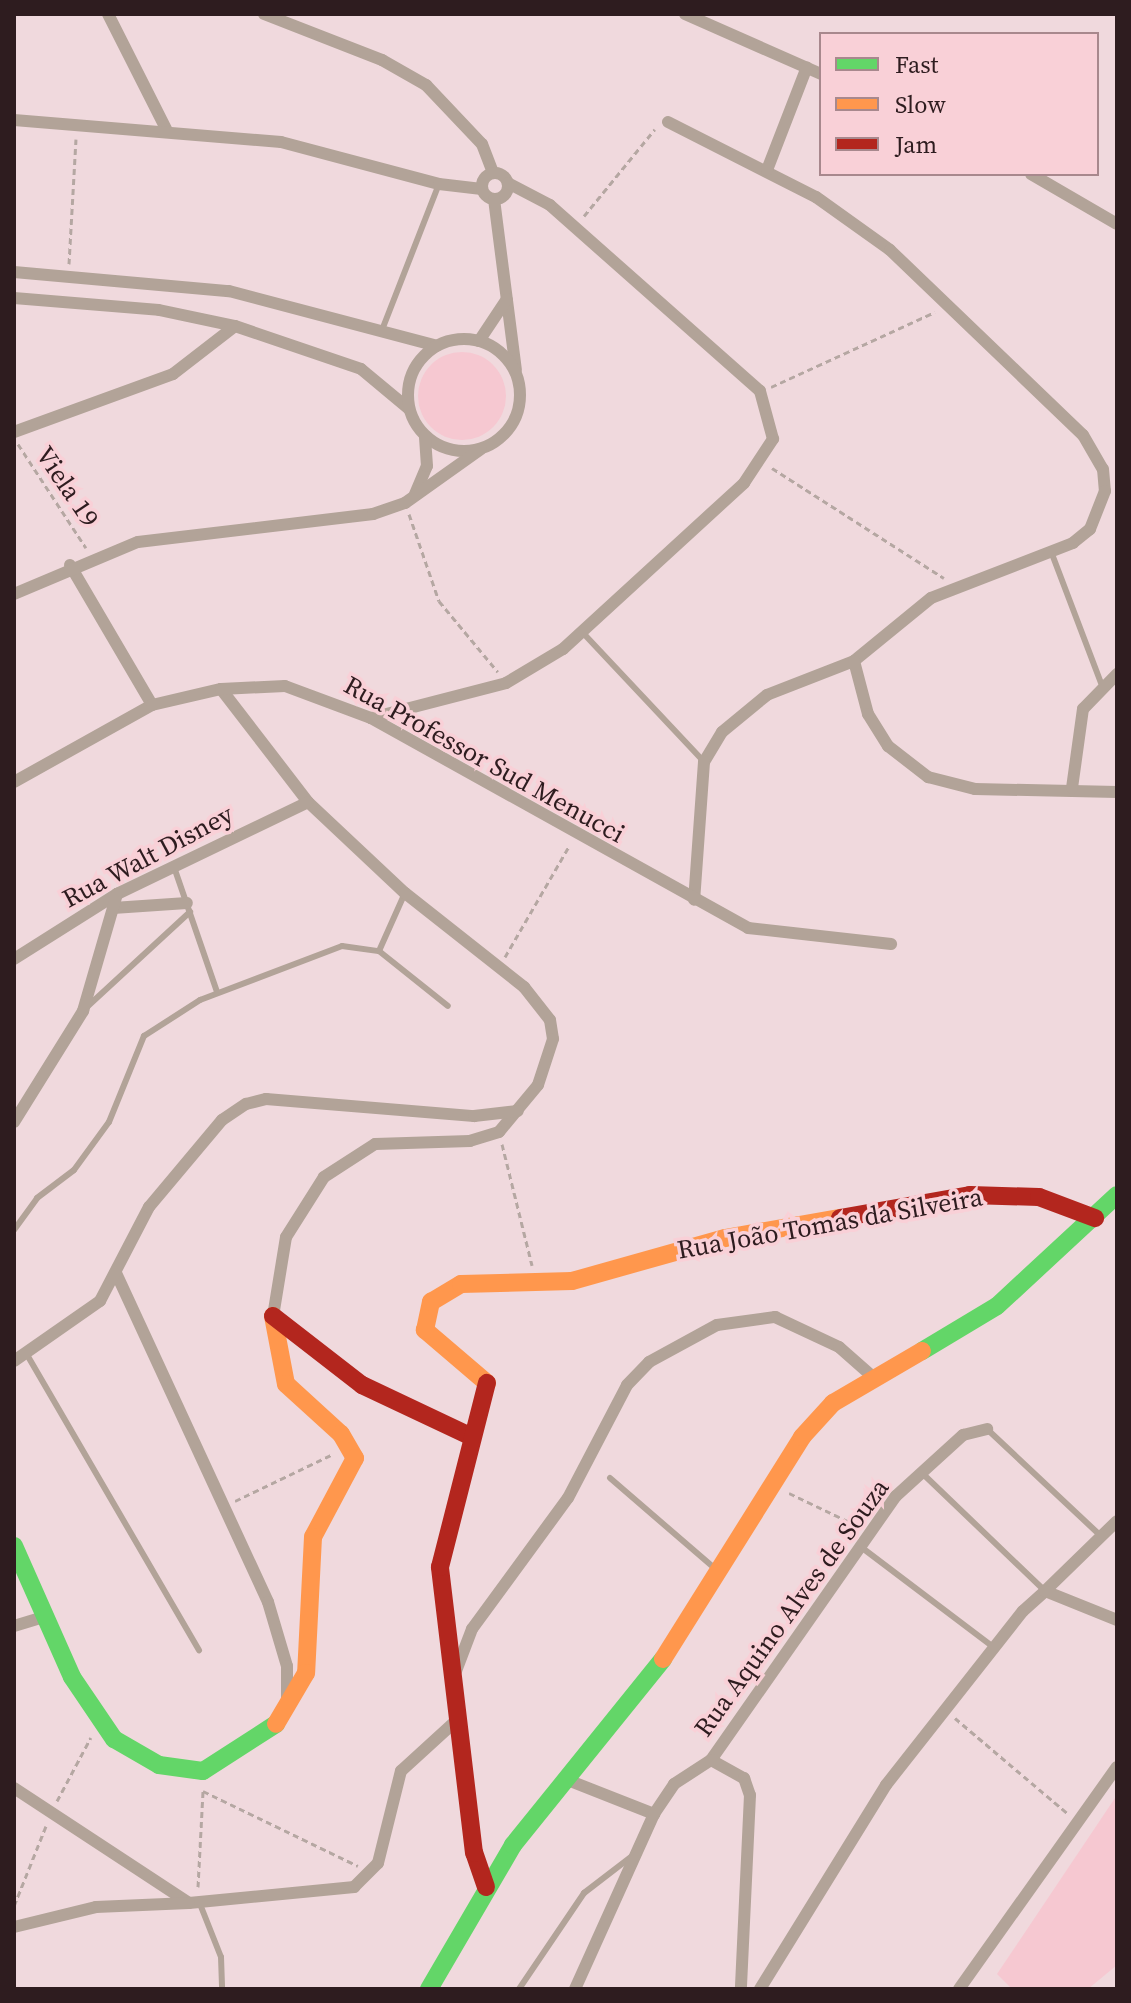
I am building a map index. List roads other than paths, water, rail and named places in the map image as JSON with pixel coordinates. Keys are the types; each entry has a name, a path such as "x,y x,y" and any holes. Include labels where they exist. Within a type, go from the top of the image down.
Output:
{"street":[{"path":"108,14 166,129"},
{"path":"264,14 426,85 482,144 493,172 574,228 760,391 773,421 762,462 584,634 506,683 371,718"},
{"path":"685,14 819,73"},
{"path":"767,170 807,67"},
{"path":"14,120 166,129 281,142 439,184 482,189 494,199 516,375 514,419 481,449 409,501 330,523 138,542 70,565 14,594"},
{"path":"668,122 767,170 858,225 949,306 1097,453 1105,491 1099,513 1090,529 1052,554 956,585 899,620 854,661 745,710 704,762 694,900"},
{"path":"482,189 493,172"},
{"path":"1034,176 1117,224"},
{"path":"494,199 508,183"},
{"path":"14,272 69,274 229,291 380,334 437,346 479,341 516,375"},
{"path":"14,298 159,310 235,326 361,369 409,409 425,436 427,466 409,501"},
{"path":"479,341 507,299"},
{"path":"14,435 173,374 235,326"},
{"path":"409,409 412,372 437,346"},
{"path":"425,436 451,449 481,449"},
{"path":"70,565 152,705"},
{"path":"854,661 868,714 904,763 975,789 1072,788 1117,792"},
{"path":"1072,788 1077,725 1101,683 1117,674"},
{"name":"Rua Professor Sud Menucci","path":"14,782 152,705 221,689 285,686 371,718 575,836 694,900 774,933 891,944"},
{"path":"14,1546 44,1617 98,1723 114,1739 159,1765 203,1771 239,1755 287,1713 312,1645 313,1537 351,1470 351,1446 286,1384 273,1316 286,1237 324,1177 348,1157 375,1144 470,1141 499,1132 518,1111 550,1059 551,1030 538,1003 500,967 405,893 308,802 221,689"},
{"name":"Rua Walt Disney","path":"14,959 117,894 308,802"},
{"path":"14,1122 83,1011 117,894"},
{"path":"113,908 188,908"},
{"path":"14,1361 89,1311 116,1273 149,1207 222,1120 246,1104 266,1099 474,1116 518,1111"},
{"name":"Rua João Tomas da Silveira","path":"486,1887 474,1853 440,1567 472,1437 489,1384 436,1344 424,1316 443,1290 461,1284 536,1284 725,1238 970,1195 1039,1197 1095,1218"},
{"path":"429,1989 486,1887 565,1779 723,1575 802,1437 833,1403 986,1314 1117,1195"},
{"path":"116,1273 278,1630 287,1713"},
{"path":"273,1316 362,1385 472,1437"},
{"path":"454,1677 479,1618 568,1498 627,1385 649,1362 717,1325 775,1317 839,1347 873,1377"},
{"name":"Rua Aquino Alves de Souza","path":"711,1760 859,1546 920,1471 963,1435 987,1429"},
{"path":"760,1989 828,1869 943,1707 992,1646 1117,1521"},
{"path":"1045,1591 1117,1620"},
{"path":"14,1626 44,1617"},
{"path":"14,1927 96,1907 194,1904 354,1887 374,1874 401,1771 459,1718"},
{"path":"575,1989 646,1846 654,1814 674,1784 711,1760 735,1769 750,1795 741,1989"},
{"path":"959,1989 1117,1767"},
{"path":"565,1779 654,1814"},
{"path":"14,1788 194,1904"}],"lane":[{"path":"380,334 439,184"},
{"path":"1052,554 1101,683"},
{"path":"584,634 704,762"},
{"path":"174,866 217,992"},
{"path":"379,951 405,893"},
{"path":"83,1011 188,908"},
{"path":"14,1230 37,1198 74,1170 109,1122 144,1036 217,992 342,946 379,951 448,1006"},
{"path":"26,1353 199,1650"},
{"path":"987,1429 1102,1537"},
{"path":"920,1471 1045,1591"},
{"path":"610,1478 723,1575"},
{"path":"859,1546 992,1646"},
{"path":"519,1989 584,1893 646,1846"},
{"path":"194,1904 221,1957 222,1989"}]}
